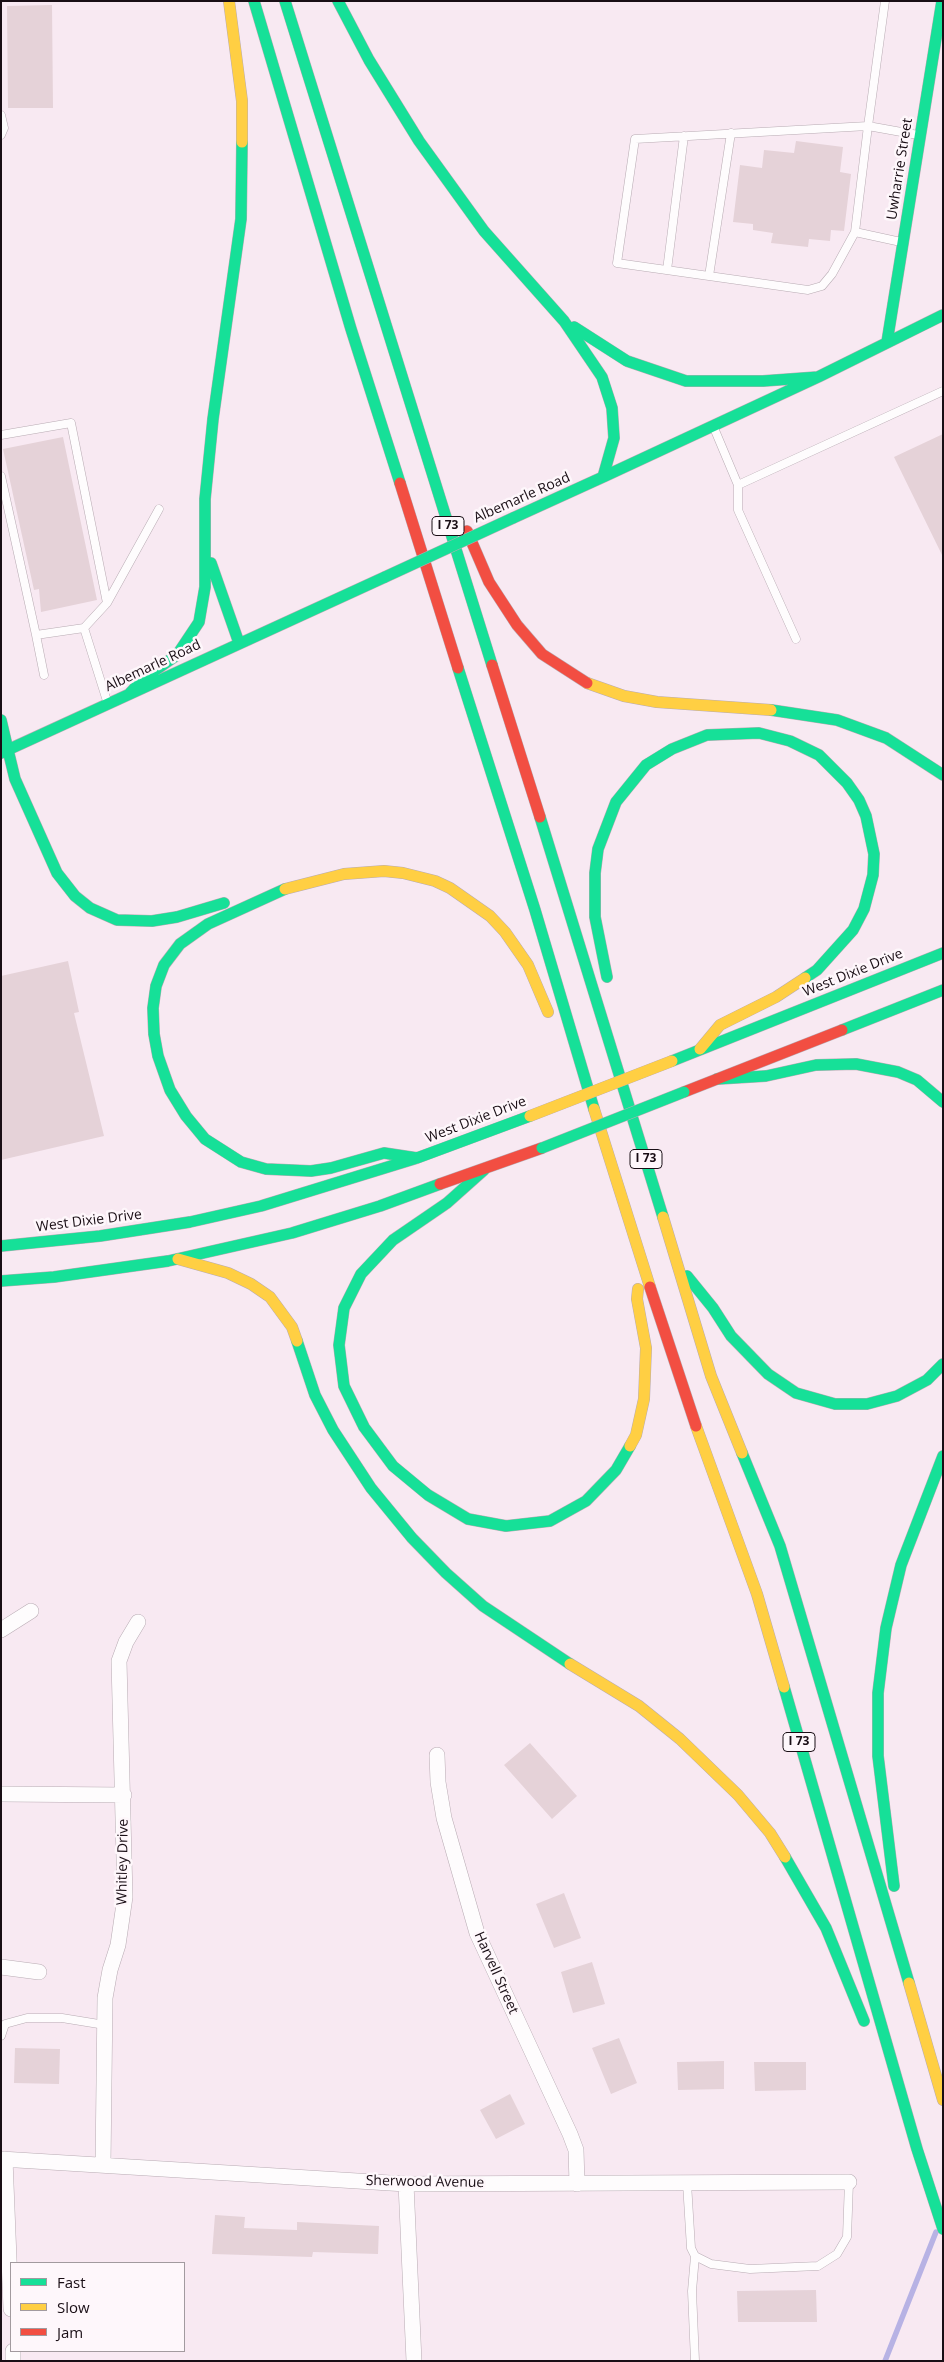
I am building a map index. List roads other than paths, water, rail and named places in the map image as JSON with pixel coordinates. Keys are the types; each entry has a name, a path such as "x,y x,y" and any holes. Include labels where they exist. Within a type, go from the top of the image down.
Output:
{"main road":[{"path":"130,693 144,678 177,655 199,622 205,587 205,499 213,419 241,219 242,101 229,1"},
{"name":"I 73","path":"254,1 351,329 535,910 575,1050 641,1260 692,1416 757,1594 917,2149 943,2229"},
{"name":"I 73","path":"285,1 680,1267 711,1376 780,1546 943,2100"},
{"path":"338,1 369,60 419,141 484,231 564,321 602,377 612,408 614,438 603,478"},
{"name":"Uwharrie Street","path":"887,342 942,1"},
{"name":"Albemarle Road","path":"5,751 603,478 818,377 943,315"},
{"path":"564,321 627,361 686,381 818,377"},
{"path":"421,439 439,460"},
{"path":"461,516 473,550 506,612 542,654 580,680 624,696 657,702 785,711 837,720 886,738 943,775"},
{"path":"205,548 239,643"},
{"path":"1,720 5,751 15,779 57,873 75,896 98,913 118,920 152,921 177,917 261,892 278,891 326,877 362,872 403,873 435,881 477,905 505,932 532,973 548,1012 575,1050"},
{"path":"611,991 603,964 596,924 595,873 598,849 606,823 616,802 636,775 656,757 672,749 707,735 725,733 759,733 776,736 804,747 819,756 847,783 859,800 866,816 874,854 873,875 864,909 853,930 817,970 765,1004 720,1024 700,1049"},
{"path":"278,891 263,900 230,913 199,930 180,944 164,966 156,986 153,1020 158,1056 170,1090 186,1116 205,1139 230,1157 266,1169 311,1171 384,1154 417,1158"},
{"name":"West Dixie Drive","path":"1,1246 100,1236 190,1222 261,1206 417,1158 672,1061 943,953"},
{"path":"1,1282 54,1277 178,1259 292,1233 484,1170 943,990"},
{"path":"613,1051 617,1026"},
{"path":"717,1079 766,1076 816,1065 856,1064 876,1067 917,1080 943,1102"},
{"path":"484,1170 447,1204 393,1240 361,1274 344,1308 339,1345 344,1386 370,1434 393,1466 428,1495 468,1519 506,1526 550,1521 586,1501 616,1470 636,1435 644,1400 646,1348 637,1298 641,1260"},
{"path":"178,1259 228,1273 270,1297 292,1327 315,1395 333,1430 371,1488 412,1538 446,1572 484,1606 533,1642 638,1706 680,1739 738,1795 775,1841 826,1928 870,2035"},
{"path":"680,1267 713,1308 731,1336 768,1374 796,1393 835,1404 867,1404 896,1396 927,1380 943,1364"},
{"path":"930,2056 896,1898 884,1815 878,1756 878,1693 886,1628 901,1565 943,1456"},
{"path":"877,2053 917,2149"}],"street":[{"path":"1,1630 31,1611"},
{"name":"Whitley Drive","path":"102,2165 105,1998 110,1970 118,1945 125,1896 124,1795 119,1661 126,1642 138,1622"},
{"name":"Harvell Street","path":"436,1755 444,1818 477,1933 570,2134 576,2150 578,2184"},
{"path":"1,1794 124,1795"},
{"path":"1,1967 39,1972"},
{"path":"3,2159 10,2289"},
{"name":"Sherwood Avenue","path":"3,2159 406,2184 849,2182"},
{"path":"406,2184 414,2361"}],"lane":[{"path":"885,1 868,126 855,232 832,274 822,286 808,290 617,263 635,138 868,126 920,135"},
{"path":"1,115 4,128 1,135"},
{"path":"709,276 731,133"},
{"path":"667,270 684,136"},
{"path":"855,232 903,243"},
{"path":"738,485 943,391"},
{"path":"1,435 71,423 107,603"},
{"path":"713,426 738,485 738,510 796,639"},
{"path":"1,476 44,675"},
{"path":"36,635 84,628 107,603 158,509"},
{"path":"84,628 107,704"},
{"path":"1,2036 5,2024 27,2018 62,2018 105,2026"},
{"path":"695,2256 711,2264 750,2269 818,2266 837,2254 847,2237 849,2182"},
{"path":"687,2183 691,2248 695,2256 692,2291 695,2361"}],"waterway":[{"path":"885,2361 936,2232"}]}
